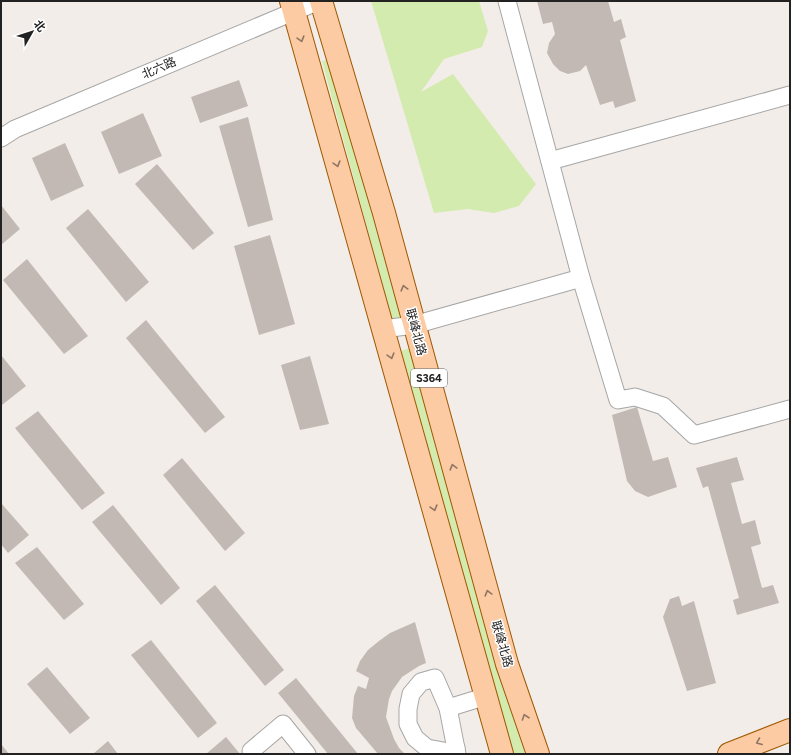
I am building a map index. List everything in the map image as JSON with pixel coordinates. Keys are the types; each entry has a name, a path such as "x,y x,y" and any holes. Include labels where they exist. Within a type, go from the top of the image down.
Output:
{"main road":[{"name":"联峰北路","path":"320,1 384,213 507,664 538,754"},
{"name":"S364","path":"292,6 487,696 502,754"},
{"path":"729,754 790,730"}],"street":[{"name":"北六路","path":"1,138 15,129 292,6 320,1"},
{"path":"507,1 581,278 618,400 635,397 663,406 694,435 790,409"},
{"path":"550,161 790,95"},
{"path":"383,329 414,325 581,278"},
{"path":"435,678 448,708 456,751 449,752 427,748 415,738 408,724 408,709 411,694 421,682 435,678"},
{"path":"448,708 487,696"},
{"path":"254,754 252,750 283,724 307,754"}],"green space":[{"path":"371,1 479,1 488,31 482,47 444,59 421,92 453,74 536,184 519,206 494,213 468,209 434,213"},
{"path":"334,58 406,321 393,323 322,61"},
{"path":"413,347 498,663 525,754 512,754 401,351"}],"building":[{"path":"537,1 608,1 614,22 621,19 626,37 620,40 636,101 615,108 613,101 600,105 586,65 580,71 568,74 560,71 553,64 547,53 549,43 555,34 552,22 543,24"},
{"path":"239,80 248,106 200,123 191,97"},
{"path":"143,113 162,156 119,174 101,132"},
{"path":"248,117 273,220 248,227 219,126"},
{"path":"65,143 84,186 51,201 32,158"},
{"path":"157,164 214,233 193,250 135,184"},
{"path":"1,205 20,229 1,245"},
{"path":"88,209 149,282 126,302 66,228"},
{"path":"270,235 295,324 259,335 234,246"},
{"path":"27,259 88,336 64,354 3,280"},
{"path":"146,320 225,417 205,433 126,338"},
{"path":"1,355 26,386 2,405 1,404"},
{"path":"310,356 329,424 300,430 281,365"},
{"path":"637,407 653,461 668,457 677,487 648,497 635,491 627,481 612,415"},
{"path":"38,411 105,493 82,510 15,428"},
{"path":"737,457 744,480 731,483 742,524 755,520 761,544 751,547 762,588 773,585 779,603 737,615 733,600 739,598 708,486 703,488 696,468"},
{"path":"182,458 245,533 225,551 163,475"},
{"path":"1,503 29,535 8,553 1,544"},
{"path":"113,505 180,588 161,605 92,522"},
{"path":"37,547 84,604 64,620 15,563"},
{"path":"215,585 284,670 265,686 196,601"},
{"path":"679,596 682,606 694,601 716,683 687,691 663,617 670,599"},
{"path":"415,622 426,663 402,677 392,691 386,717 394,739 399,748 405,754 378,754 356,728 352,718 354,696 358,686 366,689 369,678 356,671 360,661 368,650 390,633"},
{"path":"151,640 217,723 198,738 131,655"},
{"path":"47,667 90,718 70,734 27,684"},
{"path":"296,678 358,754 328,754 278,693"},
{"path":"226,737 240,754 206,754"},
{"path":"108,741 118,754 93,754"},
{"path":"1,744 9,754 1,754"}]}
